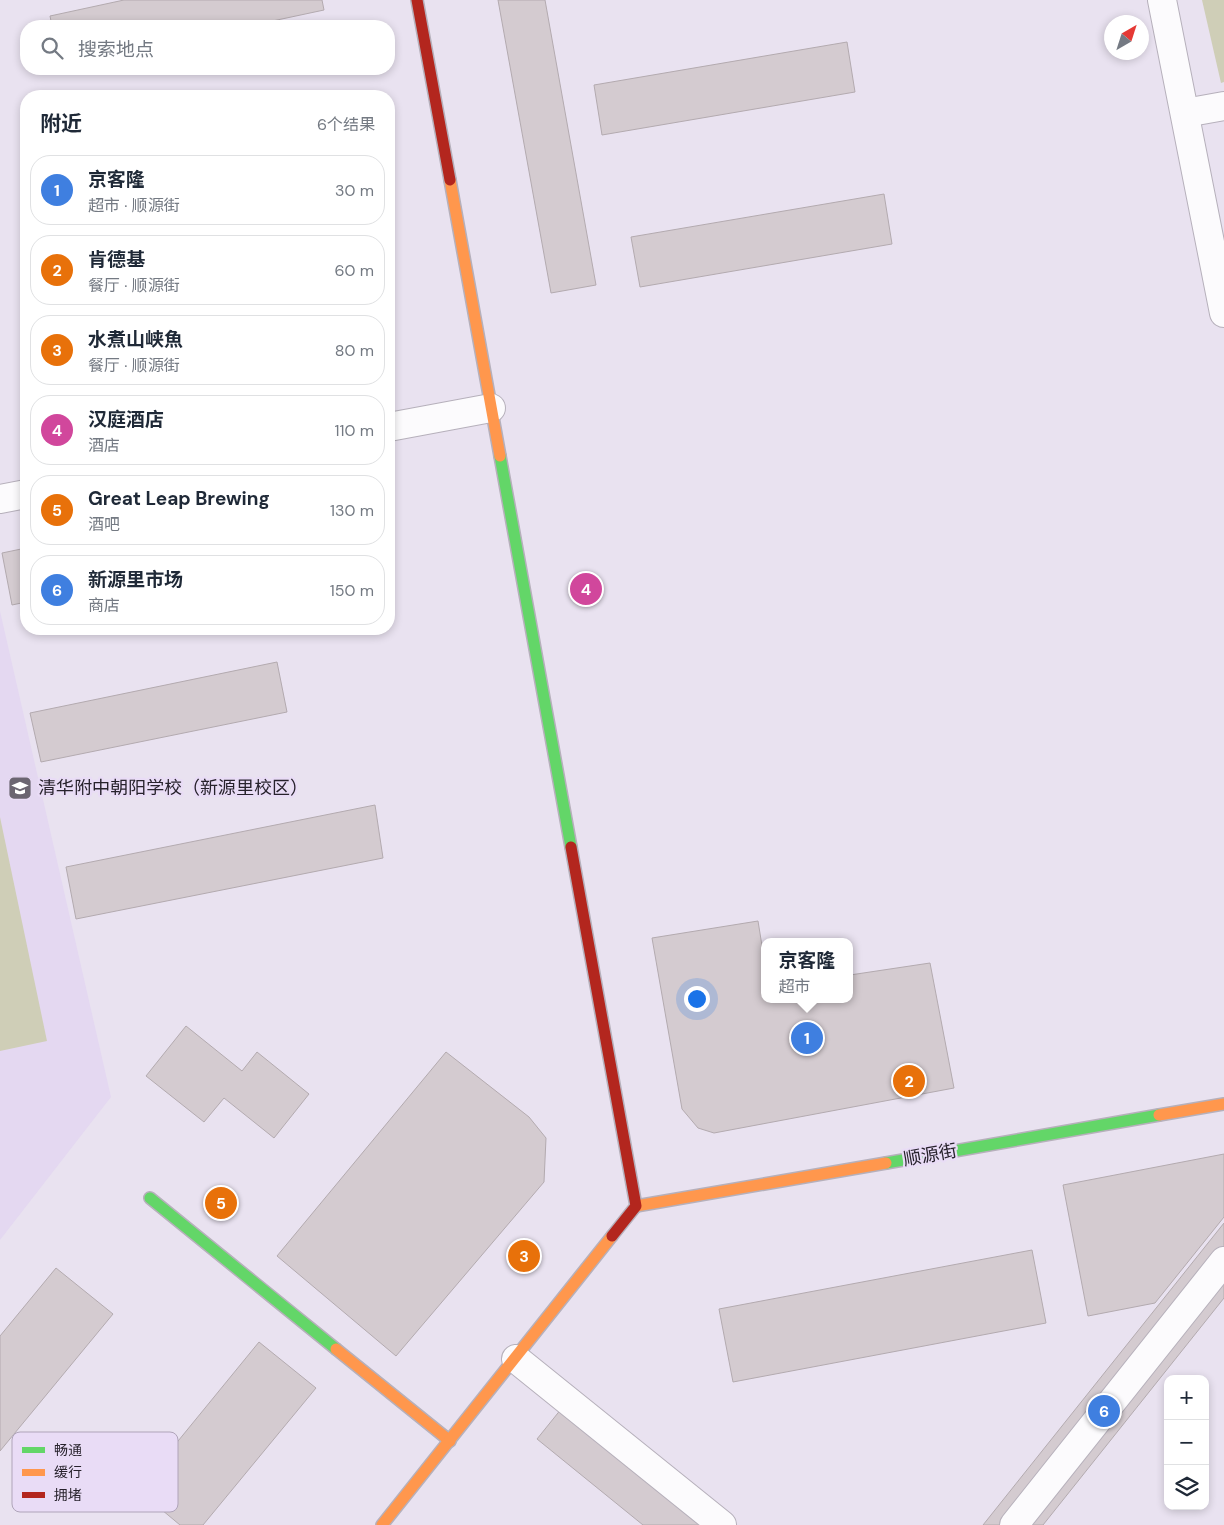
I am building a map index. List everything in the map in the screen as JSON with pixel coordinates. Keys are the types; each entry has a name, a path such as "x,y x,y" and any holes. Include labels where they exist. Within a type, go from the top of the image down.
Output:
{"street":[{"path":"382,1525 636,1206 417,0"},
{"path":"1162,0 1224,313"},
{"path":"1185,113 1224,106"},
{"path":"395,426 491,408"},
{"path":"0,499 20,495"},
{"name":"顺源街","path":"636,1206 1224,1104"},
{"path":"150,1198 450,1441"},
{"path":"1014,1525 1224,1261"},
{"path":"516,1359 722,1525"}],"shaded area":[{"name":"清华附中朝阳学校（新源里校区）","path":"0,611 111,1097 0,1240"}],"green space":[{"path":"1202,0 1224,0 1224,82 1221,83"},
{"path":"0,817 47,1041 0,1051"}],"building":[{"path":"124,0 322,0 324,10 277,20 51,20 50,16"},
{"path":"498,0 545,0 596,285 551,293"},
{"path":"847,42 855,92 602,135 594,85"},
{"path":"884,194 892,244 640,287 631,237"},
{"path":"20,549 20,603 12,605 2,553"},
{"path":"277,662 287,712 41,762 30,713"},
{"path":"375,805 383,858 76,919 66,867"},
{"path":"758,921 761,940 761,1003 853,1003 853,975 930,963 954,1088 714,1133 698,1128 682,1109 652,938"},
{"path":"186,1026 242,1071 257,1052 309,1094 274,1138 224,1098 204,1122 146,1076"},
{"path":"446,1052 529,1117 546,1138 544,1182 396,1356 277,1256"},
{"path":"1224,1154 1224,1217 1155,1303 1088,1316 1063,1185"},
{"path":"1224,1223 1224,1298 1043,1525 983,1525"},
{"path":"1032,1250 1046,1323 733,1382 719,1309"},
{"path":"56,1268 113,1314 16,1432 12,1432 12,1436 0,1451 0,1336"},
{"path":"259,1342 316,1388 203,1525 180,1525 164,1512 178,1512 178,1441"},
{"path":"566,1403 718,1525 643,1525 537,1439"}],"traffic: fast":[{"path":"500,456 571,847"},
{"path":"886,1163 1159,1115"},
{"path":"150,1198 336,1349"}],"traffic: slow":[{"path":"450,180 500,456"},
{"path":"1159,1115 1224,1104"},
{"path":"636,1206 886,1163"},
{"path":"382,1525 612,1236"},
{"path":"336,1349 450,1441"}],"traffic: jam":[{"path":"417,0 450,180"},
{"path":"571,847 636,1206 612,1236"}],"place":[{"name":"汉庭酒店","path":"586,589"},
{"name":"清华附中朝阳学校（新源里校区）","path":"20,788"},
{"name":"京客隆","path":"807,1038"},
{"name":"肯德基","path":"909,1081"},
{"name":"Great Leap Brewing","path":"221,1203"},
{"name":"水煮山峡魚","path":"524,1256"},
{"name":"新源里市场","path":"1104,1411"}]}
